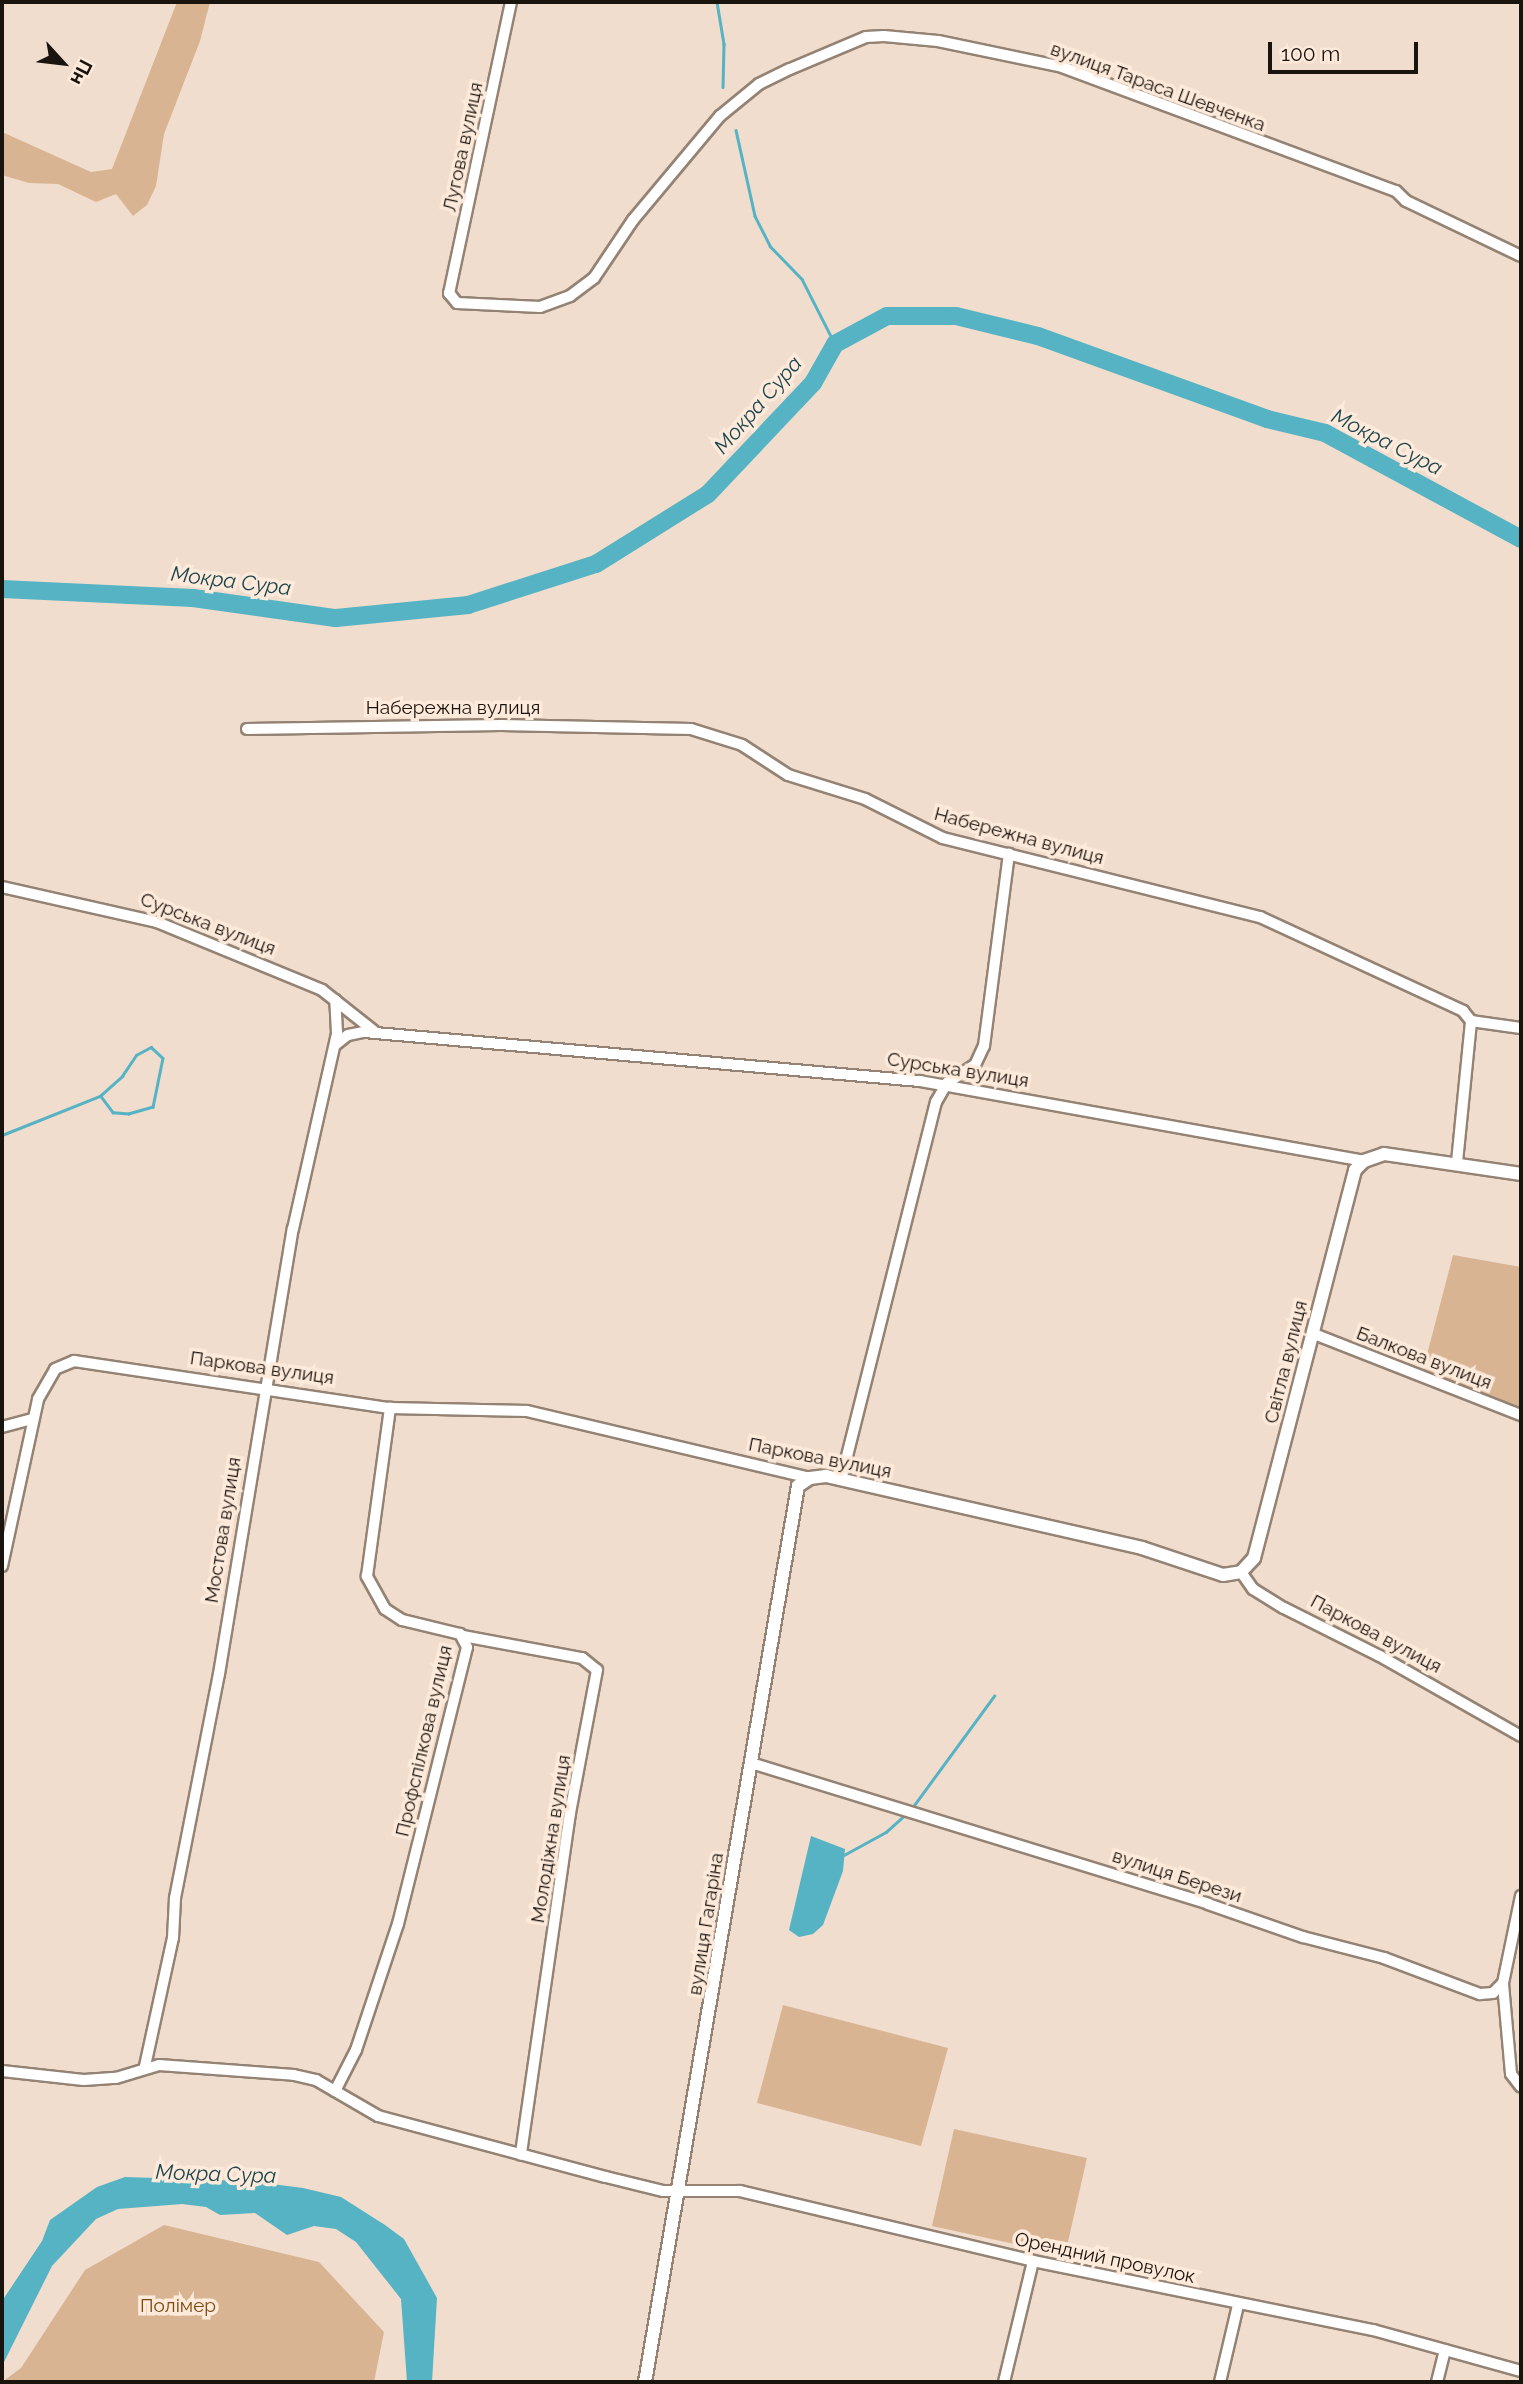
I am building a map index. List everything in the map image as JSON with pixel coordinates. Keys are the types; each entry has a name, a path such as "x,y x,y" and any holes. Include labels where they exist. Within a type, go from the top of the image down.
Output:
{"street":[{"name":"Лугова вулиця","path":"451,298 511,2"},
{"name":"вулиця Тараса Шевченка","path":"451,298 507,308 541,307 570,296 594,278 633,220 720,116 759,84 866,37 884,36 950,43 1062,67 1396,191 1406,201 1521,256"},
{"name":"Набережна вулиця","path":"247,729 500,725 691,729 741,744 788,775 865,799 943,838 1260,917 1463,1011 1471,1021 1521,1028"},
{"path":"841,1480 936,1102 945,1086 975,1065 984,1046 1009,854"},
{"name":"Сурська вулиця","path":"2,887 157,922 298,978 335,1000 363,1027 383,1035"},
{"name":"Мостова вулиця","path":"145,2066 173,1938 176,1898 219,1674 264,1388 339,1020 335,1000"},
{"path":"1457,1162 1471,1021"},
{"name":"Сурська вулиця","path":"332,1052 348,1035 383,1035 945,1086 1364,1161 1384,1154 1457,1162 1521,1174"},
{"name":"Світла вулиця","path":"1241,1572 1254,1559 1314,1334 1349,1182 1364,1161"},
{"name":"Балкова вулиця","path":"1314,1334 1521,1415"},
{"name":"Паркова вулиця","path":"32,1419 46,1380 64,1363 84,1361 390,1408 527,1411 810,1478 841,1480 1142,1548 1223,1575 1241,1572 1253,1589 1284,1608 1380,1656 1521,1736"},
{"name":"Профспілкова вулиця","path":"335,2091 356,2050 398,1924 467,1651 463,1636 402,1620 385,1609 367,1576 390,1408"},
{"path":"2,1427 32,1419 2,1566"},
{"name":"вулиця Гагаріна","path":"645,2382 794,1496 810,1478"},
{"name":"Молодіжна вулиця","path":"463,1636 582,1658 597,1670 570,1814 521,2155"},
{"name":"вулиця Берези","path":"751,1763 1303,1937 1384,1958 1480,1994 1493,1993 1503,1983"},
{"path":"1521,1896 1503,1983 1511,2074 1521,2087"},
{"path":"2,2071 99,2081 145,2066 294,2075 316,2080 378,2116 521,2155 679,2192"},
{"name":"Орендний провулок","path":"679,2192 691,2188 740,2191 1033,2261 1238,2305 1247,2302 1521,2371"},
{"path":"1004,2382 1033,2261"},
{"path":"1220,2382 1238,2305"},
{"path":"1437,2382 1445,2350"}],"green space":[{"path":"177,2 210,2 200,41 164,134 156,186 147,205 133,216 116,194 96,202 58,184 29,183 2,175 2,132 91,172 112,169"},
{"path":"1453,1255 1521,1267 1521,1411 1423,1370"},
{"path":"783,2005 948,2048 921,2146 757,2103"},
{"path":"954,2129 1087,2158 1065,2255 932,2226"},
{"name":"Полімер","path":"164,2225 319,2262 384,2332 374,2382 2,2382 21,2368 85,2270"}],"water":[{"path":"811,1836 845,1849 843,1871 823,1925 813,1934 799,1937 789,1930"},
{"path":"125,2177 249,2181 303,2188 341,2197 385,2225 404,2239 437,2298 432,2382 407,2382 401,2299 356,2242 336,2229 314,2226 287,2235 255,2213 220,2215 206,2207 182,2204 118,2209 96,2219 52,2266 2,2366 2,2301 42,2241 50,2220 97,2187"}],"waterway":[{"path":"717,2 724,44 723,87"},
{"path":"736,130 755,216 770,246 802,279 835,344"},
{"name":"Мокра Сура","path":"2,589 193,598 336,618 468,605 596,564 708,494 813,383 835,344 887,316 956,316 1038,336 1267,419 1325,433 1521,539"},
{"path":"2,1135 100,1096 122,1076 136,1055 151,1047 163,1058 153,1107 129,1114 113,1113 100,1096"},
{"path":"912,1808 994,1696"},
{"path":"842,1856 886,1832 907,1813"}]}
